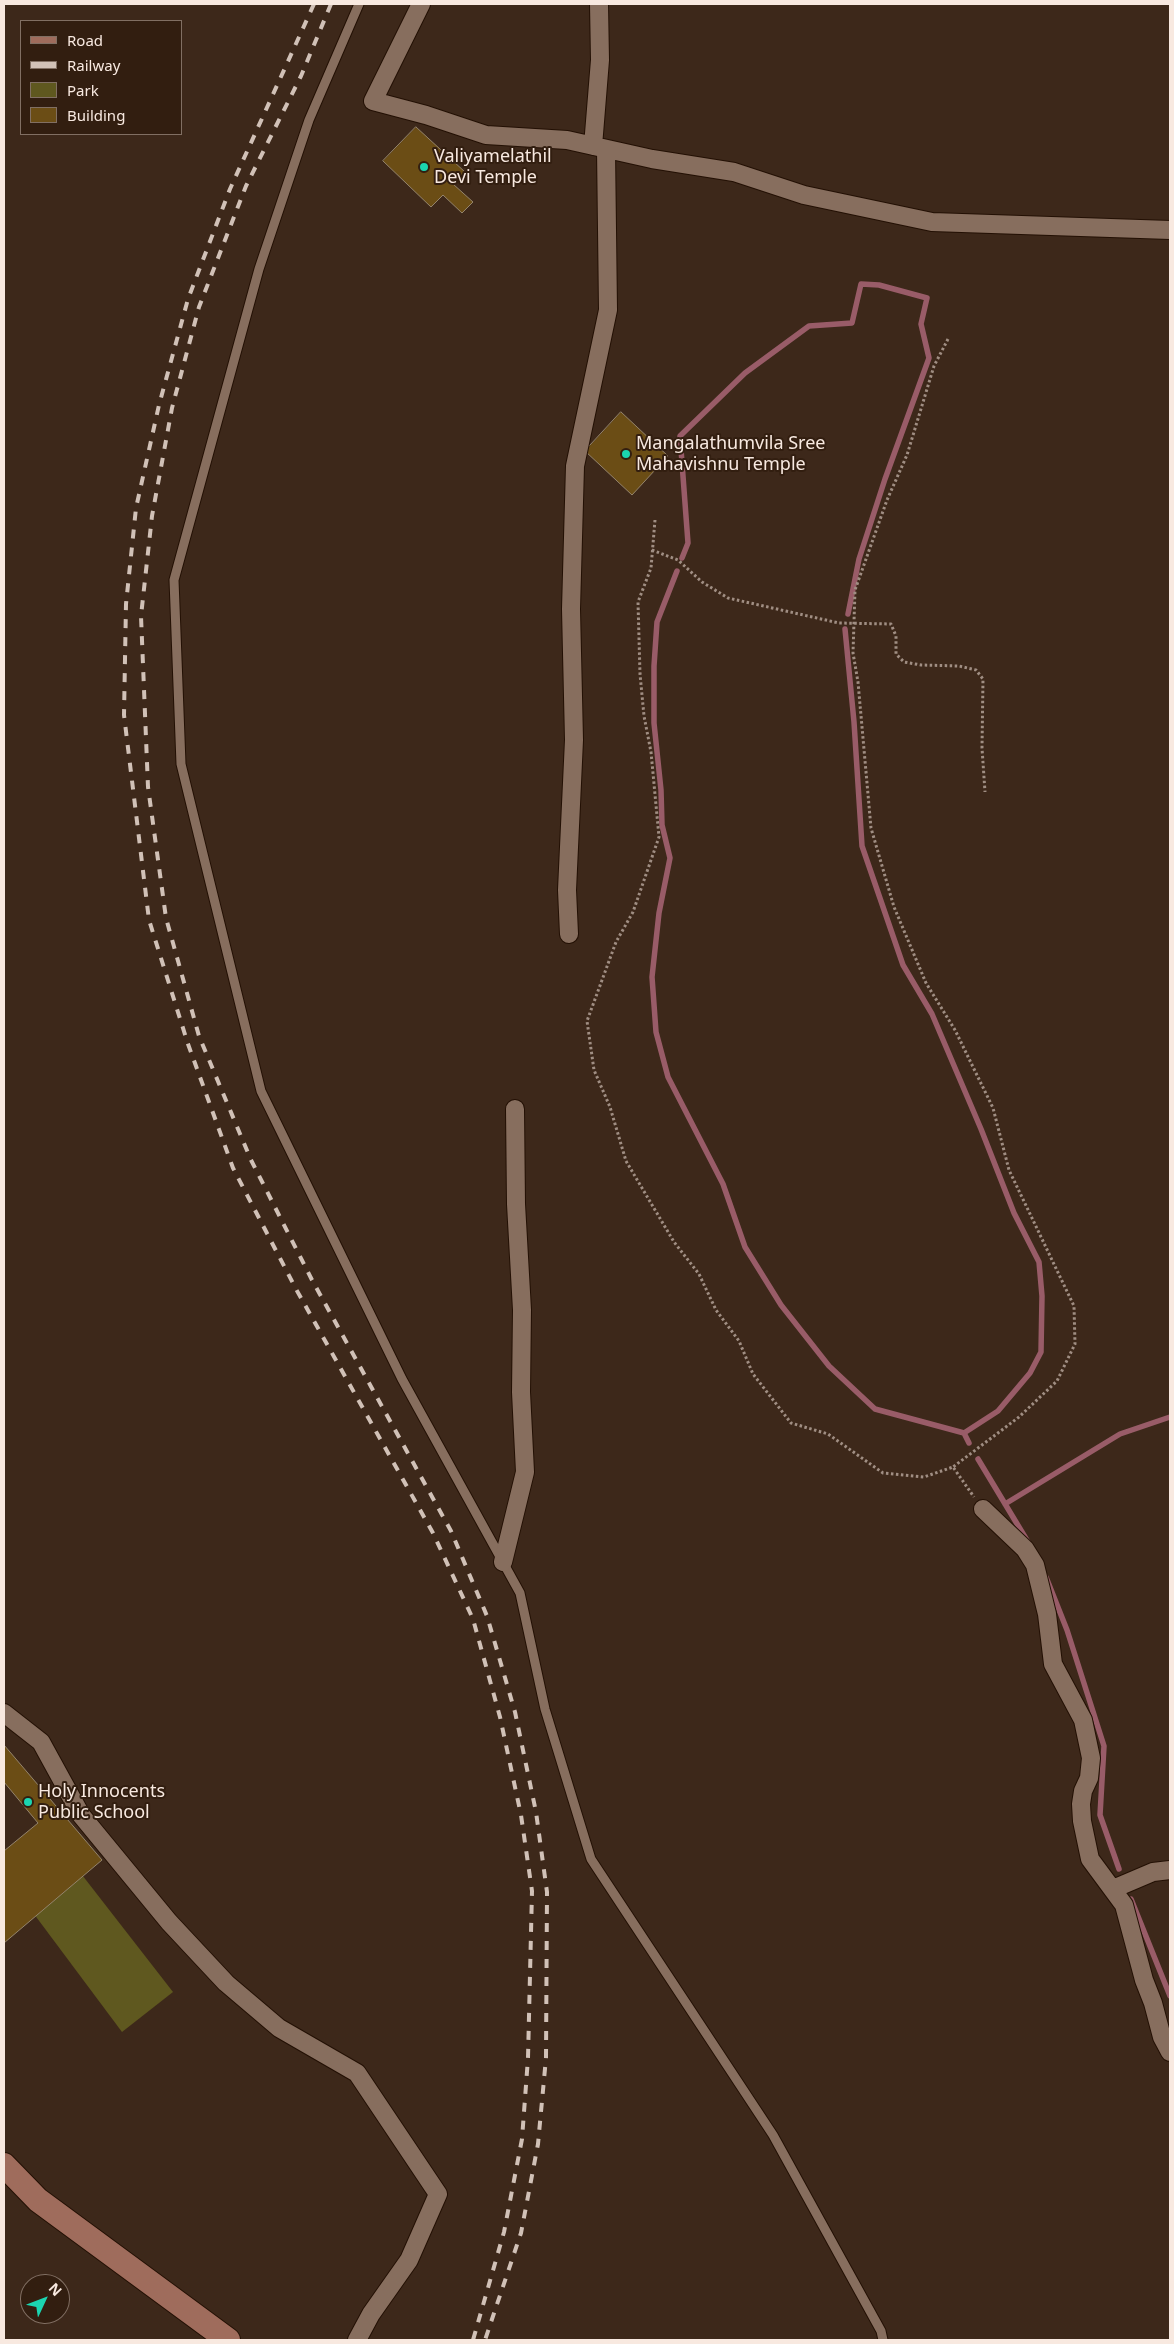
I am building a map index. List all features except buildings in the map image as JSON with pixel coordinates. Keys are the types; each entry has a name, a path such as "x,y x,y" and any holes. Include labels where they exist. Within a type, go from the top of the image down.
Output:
{"main road":[{"path":"4,2165 38,2200 228,2340"}],"street":[{"path":"421,4 372,101 426,114 486,135 566,140 734,172 804,195 932,222 1170,230"},
{"path":"569,934 567,890 574,740 571,609 575,466 608,310 599,147 599,4"},
{"path":"503,1562 525,1472 520,1392 522,1310 516,1204 516,1109"},
{"path":"983,1510 1025,1549 1035,1565 1046,1614 1053,1664 1083,1720 1091,1758 1089,1778 1083,1791 1082,1804 1082,1821 1090,1858 1124,1905 1144,1980 1162,2037 1170,2052"},
{"path":"4,1713 41,1742 81,1814 169,1922 226,1983 279,2028 357,2073 438,2194 409,2260 371,2314 357,2340"},
{"path":"1113,1889 1153,1872 1170,1870"}],"lane":[{"path":"359,4 309,120 259,269 174,580 181,764 261,1091 402,1379 520,1593 545,1709 591,1860 773,2135 881,2332 883,2340"}],"path":[{"path":"655,520 651,568 638,602 640,674 644,716 651,752 659,837 633,912 616,942 588,1021 594,1070 610,1106 626,1161 674,1242 699,1274 716,1310 739,1342 753,1374 791,1423 828,1434 882,1473 924,1478 953,1467 1019,1417 1057,1380 1075,1344 1074,1306 1009,1170 993,1108 955,1030 926,983 894,906 871,828 858,682 853,653 852,623 855,590 887,500 908,454 934,366 948,339"},
{"path":"652,550 678,560 702,582 728,598 839,623 891,624 896,636 896,654 904,662 921,666 959,666 976,670 983,679 982,748 985,792"},
{"path":"953,1467 983,1510"}],"green space":[{"path":"79,1871 173,1992 122,2032 31,1910"}],"waterway":[{"path":"682,558 688,543 680,436 745,373 809,326 852,323 861,284 879,285 927,298 921,324 929,358 885,479 859,559 848,614"},
{"path":"677,571 657,622 654,666 654,723 661,790 662,825 670,858 659,913 652,977 656,1032 668,1077 723,1184 745,1247 781,1305 829,1366 875,1409 964,1433"},
{"path":"845,629 854,722 862,846 903,965 932,1014 1014,1213 1039,1262 1042,1296 1041,1352 1030,1373 998,1411 964,1433 969,1443"},
{"path":"1005,1504 1120,1434 1170,1417"},
{"path":"978,1459 1028,1542"},
{"path":"1046,1577 1067,1630 1104,1746 1100,1815 1119,1869"},
{"path":"1131,1899 1170,1996"}],"railway":[{"path":"314,4 230,189 188,299 159,405 136,508 126,604 124,715 149,920 188,1044 233,1168 296,1289 433,1533 473,1619 500,1717 521,1815 532,1891 528,2058 522,2139 504,2232 473,2340"},
{"path":"331,4 301,76 246,186 199,307 172,408 152,516 141,616 148,787 166,918 199,1036 251,1160 312,1280 451,1531 487,1616 515,1712 536,1812 547,1892 546,2058 538,2144 521,2233 485,2340"}],"place":[{"name":"Valiyamelathil Devi Temple","path":"424,167"},
{"name":"Mangalathumvila Sree Mahavishnu Temple","path":"626,454"},
{"name":"Holy Innocents Public School","path":"28,1802"}]}
